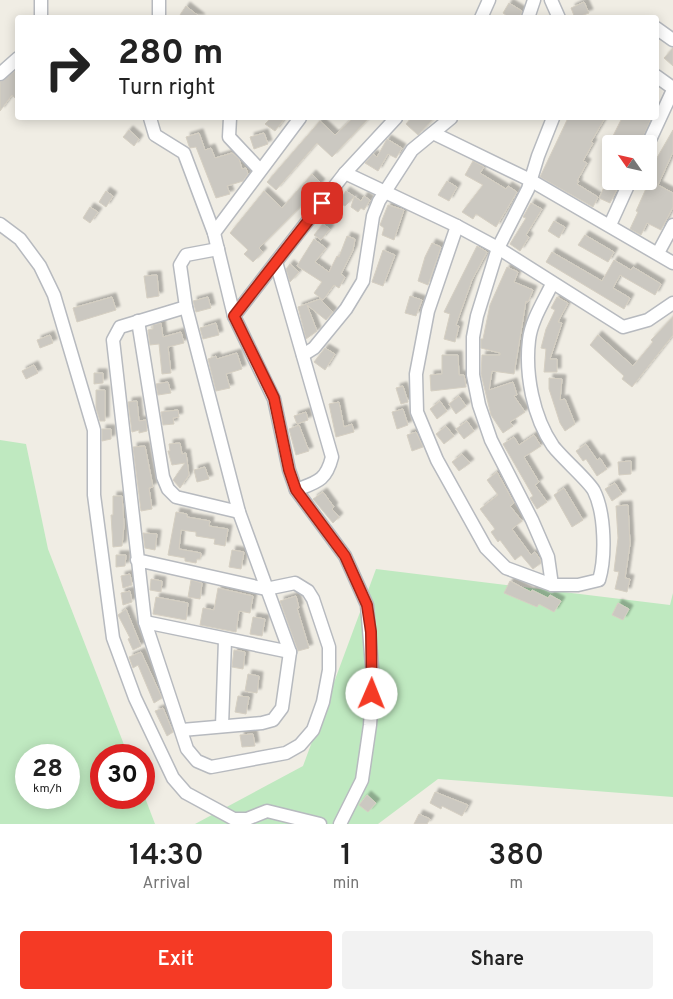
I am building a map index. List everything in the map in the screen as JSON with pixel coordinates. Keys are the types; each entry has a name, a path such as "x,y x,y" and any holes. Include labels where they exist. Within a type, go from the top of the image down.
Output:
{"street":[{"path":"41,0 41,15"},
{"path":"159,0 159,15"},
{"path":"482,15 489,0"},
{"path":"529,15 534,0"},
{"path":"551,0 558,15"},
{"path":"659,30 673,40"},
{"path":"0,74 15,61"},
{"path":"659,78 673,89 659,120"},
{"path":"151,120 155,135 184,153 214,233 234,316 274,398 289,470 296,490 345,556 367,605 371,632 373,679 362,780 340,824"},
{"path":"230,120 229,137 260,170"},
{"path":"214,233 298,120"},
{"path":"234,316 346,173 394,120"},
{"path":"303,355 314,348 358,290 366,271 373,216 379,201 412,150 449,120"},
{"path":"552,585 548,558 532,520 491,440 479,405 473,375 473,337 477,316 498,248 521,206 553,120"},
{"path":"652,135 659,120"},
{"path":"433,133 530,180 673,263"},
{"path":"346,173 457,226 498,248 552,284 623,327 648,320 673,303"},
{"path":"610,225 626,190"},
{"path":"0,224 20,239 40,266 54,295 94,430 94,495 113,638 135,698 173,778 186,793 234,819 247,819 267,811 320,824"},
{"path":"658,254 673,225"},
{"path":"457,226 428,311 416,374 417,412 437,460 486,548 506,568 552,585 578,585 599,580 604,564 601,519 594,489 552,445 532,395 529,340 533,324 552,284"},
{"path":"182,730 273,720 282,708 290,652 239,512 186,307 180,265 186,255 218,249"},
{"path":"276,262 332,457 329,470 321,480 296,490"},
{"path":"138,560 266,589 295,583 308,592 313,599 329,647 329,670 323,702 314,730 300,745 286,753 211,767 197,761 187,749 145,622 113,340 120,327 186,307"},
{"path":"138,321 163,477 168,488 176,497 239,512"},
{"path":"145,622 290,652"},
{"path":"222,726 225,640"}],"green space":[{"path":"0,440 26,444 48,549 124,744 90,744 90,809 149,809 155,824 0,824"},
{"path":"376,569 670,605 673,593 673,797 438,779 378,824 195,824 303,766"}],"building":[{"path":"584,2 589,13 574,15 571,8"},
{"path":"509,3 522,11 520,15 506,15 503,13"},
{"path":"186,6 197,15 180,15"},
{"path":"673,48 673,66 664,58"},
{"path":"15,71 15,98 12,95 0,111 0,82"},
{"path":"269,120 283,120 275,131 265,124"},
{"path":"351,120 367,120 332,157 317,143 276,190 267,182 320,121 335,135"},
{"path":"409,120 432,120 418,135 406,124"},
{"path":"567,120 604,120 591,142 593,143 583,161 587,163 577,181 579,181 577,184 598,197 593,207 540,177"},
{"path":"621,120 650,120 644,135 614,135"},
{"path":"129,130 139,139 134,146 123,137"},
{"path":"673,130 673,152 658,185 658,156"},
{"path":"199,133 205,150 211,148 215,158 232,153 239,159 242,169 246,168 248,174 243,181 227,186 230,194 216,198 196,147 190,148 186,137"},
{"path":"264,133 268,144 254,149 250,137"},
{"path":"387,139 402,148 396,158 388,154 378,171 365,163 373,154 377,157"},
{"path":"473,161 484,167 480,173 506,189 508,186 517,192 496,227 476,214 473,219 462,212 483,185 465,175"},
{"path":"312,174 321,183 259,248 263,252 253,262 244,254 248,250 230,233 264,191 282,208"},
{"path":"447,181 457,187 449,201 438,195"},
{"path":"658,185 673,193 673,207 661,230 647,223 641,235 630,229 638,212 636,211 645,190 658,190"},
{"path":"603,190 616,190 610,203 599,198"},
{"path":"106,191 113,196 106,207 99,202"},
{"path":"346,191 361,201 364,196 370,200 364,210 361,208 358,212 351,207 354,197 345,206 338,202"},
{"path":"531,203 542,209 526,235 529,237 520,251 510,244 526,218 523,217"},
{"path":"388,205 404,210 394,240 382,235 384,228 380,225"},
{"path":"90,207 98,212 90,223 83,218"},
{"path":"554,221 565,227 559,238 548,231"},
{"path":"323,224 330,229 321,240 314,235"},
{"path":"585,235 614,252 608,262 578,245"},
{"path":"347,236 355,239 353,250 341,274 345,277 339,288 334,285 323,300 314,293 322,282 297,266 314,239 326,248 315,262 329,272 337,256 339,257"},
{"path":"432,243 441,247 428,285 418,281 425,257"},
{"path":"477,246 487,252 472,280 456,325 459,326 455,342 444,339 450,314 444,312"},
{"path":"383,250 395,255 383,286 372,282"},
{"path":"552,252 602,281 614,260 631,270 633,267 661,284 655,295 620,275 613,288 630,298 624,309 546,262"},
{"path":"290,264 299,272 290,282 286,269"},
{"path":"507,267 518,272 514,282 533,290 528,302 526,301 514,374 492,371 489,390 513,382 517,395 514,396 525,412 510,422 513,426 503,433 491,415 481,374 482,355 500,355 500,353 481,348 481,339 483,339 490,305"},
{"path":"157,275 159,296 147,298 144,276"},
{"path":"410,296 422,300 416,316 405,313"},
{"path":"112,297 116,310 77,322 73,308"},
{"path":"208,297 211,308 196,312 193,301"},
{"path":"557,297 568,303 558,322 562,323 550,359 557,359 557,372 544,372 546,349 541,348 546,329 555,310 551,308"},
{"path":"320,299 333,312 326,320 307,305 317,331 306,339 298,307"},
{"path":"673,317 673,335 632,387 622,379 624,376 590,345 598,335 633,366 653,342 651,340"},
{"path":"161,323 163,337 181,332 184,343 168,347 171,373 162,374 159,344 150,345 148,330 153,329 153,325"},
{"path":"216,323 219,335 203,339 200,328"},
{"path":"50,335 53,343 40,348 37,340"},
{"path":"325,348 335,354 325,370 314,362"},
{"path":"237,353 242,369 226,374 230,388 216,391 208,359 216,356 217,359"},
{"path":"442,355 458,355 459,375 464,375 466,387 431,391 430,375 442,374"},
{"path":"34,365 38,373 26,379 22,371"},
{"path":"94,373 103,373 103,383 94,384"},
{"path":"549,378 562,379 560,400 565,399 575,424 565,431 560,423 549,389"},
{"path":"168,382 171,393 158,395 156,384"},
{"path":"403,386 408,402 401,404 396,388"},
{"path":"96,390 105,390 105,421 100,421 96,408"},
{"path":"459,396 466,406 456,414 449,404"},
{"path":"137,401 139,421 146,420 147,431 139,433 139,430 132,432 128,402"},
{"path":"440,401 447,411 437,419 430,409"},
{"path":"339,402 344,427 352,424 354,432 336,437 329,404"},
{"path":"403,409 408,425 397,429 392,412"},
{"path":"178,410 179,417 173,418 174,424 163,425 161,412"},
{"path":"306,412 308,420 297,424 294,416"},
{"path":"467,421 474,431 464,439 456,429"},
{"path":"299,425 309,451 296,455 289,429"},
{"path":"446,426 454,436 444,444 436,434"},
{"path":"102,429 111,429 111,439 102,441"},
{"path":"416,432 423,447 412,451 407,435"},
{"path":"534,435 541,446 524,457 539,482 535,485 547,502 537,509 530,498 533,496 503,444 514,437 519,445"},
{"path":"180,443 182,454 186,453 189,475 180,488 173,480 185,463 172,465 168,451 170,451 169,444"},
{"path":"586,444 597,460 600,458 607,469 597,476 586,459 583,461 576,451"},
{"path":"145,446 153,487 149,488 152,509 141,511 133,447"},
{"path":"462,454 470,463 459,471 452,462"},
{"path":"631,461 631,474 619,475 618,462"},
{"path":"205,467 209,479 197,482 194,470"},
{"path":"497,472 514,503 510,506 522,521 512,529 531,555 535,552 540,559 541,563 533,569 521,555 515,560 500,540 498,542 491,532 495,529 480,509 498,495 487,480"},
{"path":"615,483 622,494 612,501 605,489"},
{"path":"564,488 583,520 572,527 554,495"},
{"path":"323,492 334,507 332,509 339,517 333,523 313,499"},
{"path":"113,496 122,496 124,525 122,546 113,547 111,515 113,515"},
{"path":"628,505 630,544 625,578 630,579 627,592 615,589 619,572 614,571 618,538 616,506"},
{"path":"176,512 187,514 187,517 210,521 209,526 228,529 225,546 214,544 215,539 196,536 196,532 181,530 179,549 201,553 200,559 197,559 196,563 185,561 185,558 168,555"},
{"path":"143,533 157,534 155,550 145,548"},
{"path":"232,550 244,552 241,569 229,567"},
{"path":"116,555 126,555 125,566 116,567"},
{"path":"130,574 132,585 123,588 121,576"},
{"path":"151,579 162,581 161,592 150,590"},
{"path":"191,580 202,583 200,599 188,597"},
{"path":"510,581 531,592 532,590 548,598 550,595 561,601 554,612 539,604 537,607 504,593"},
{"path":"218,588 253,596 250,613 239,611 236,632 200,625 203,608 214,610"},
{"path":"130,591 132,602 123,605 121,593"},
{"path":"296,596 299,608 297,608 309,648 298,651 280,601"},
{"path":"156,597 188,603 186,620 153,614"},
{"path":"618,603 629,609 623,620 612,615"},
{"path":"126,609 141,646 133,650 128,639 130,638 118,615"},
{"path":"253,617 265,619 262,636 250,634"},
{"path":"234,650 245,652 243,669 232,667"},
{"path":"141,652 162,698 154,703 138,665 133,668 129,657"},
{"path":"248,674 259,676 257,693 245,691"},
{"path":"238,696 249,697 246,714 235,712"},
{"path":"163,708 173,732 167,736 155,711"},
{"path":"253,734 255,746 242,747 240,735"},
{"path":"435,792 468,805 462,816 442,806 441,809 430,803"},
{"path":"367,795 376,803 368,812 359,805"},
{"path":"419,814 430,819 427,824 414,824"}],"route":[{"path":"322,203 234,316 274,398 289,470 296,490 345,556 367,605 371,632 372,694"}]}
